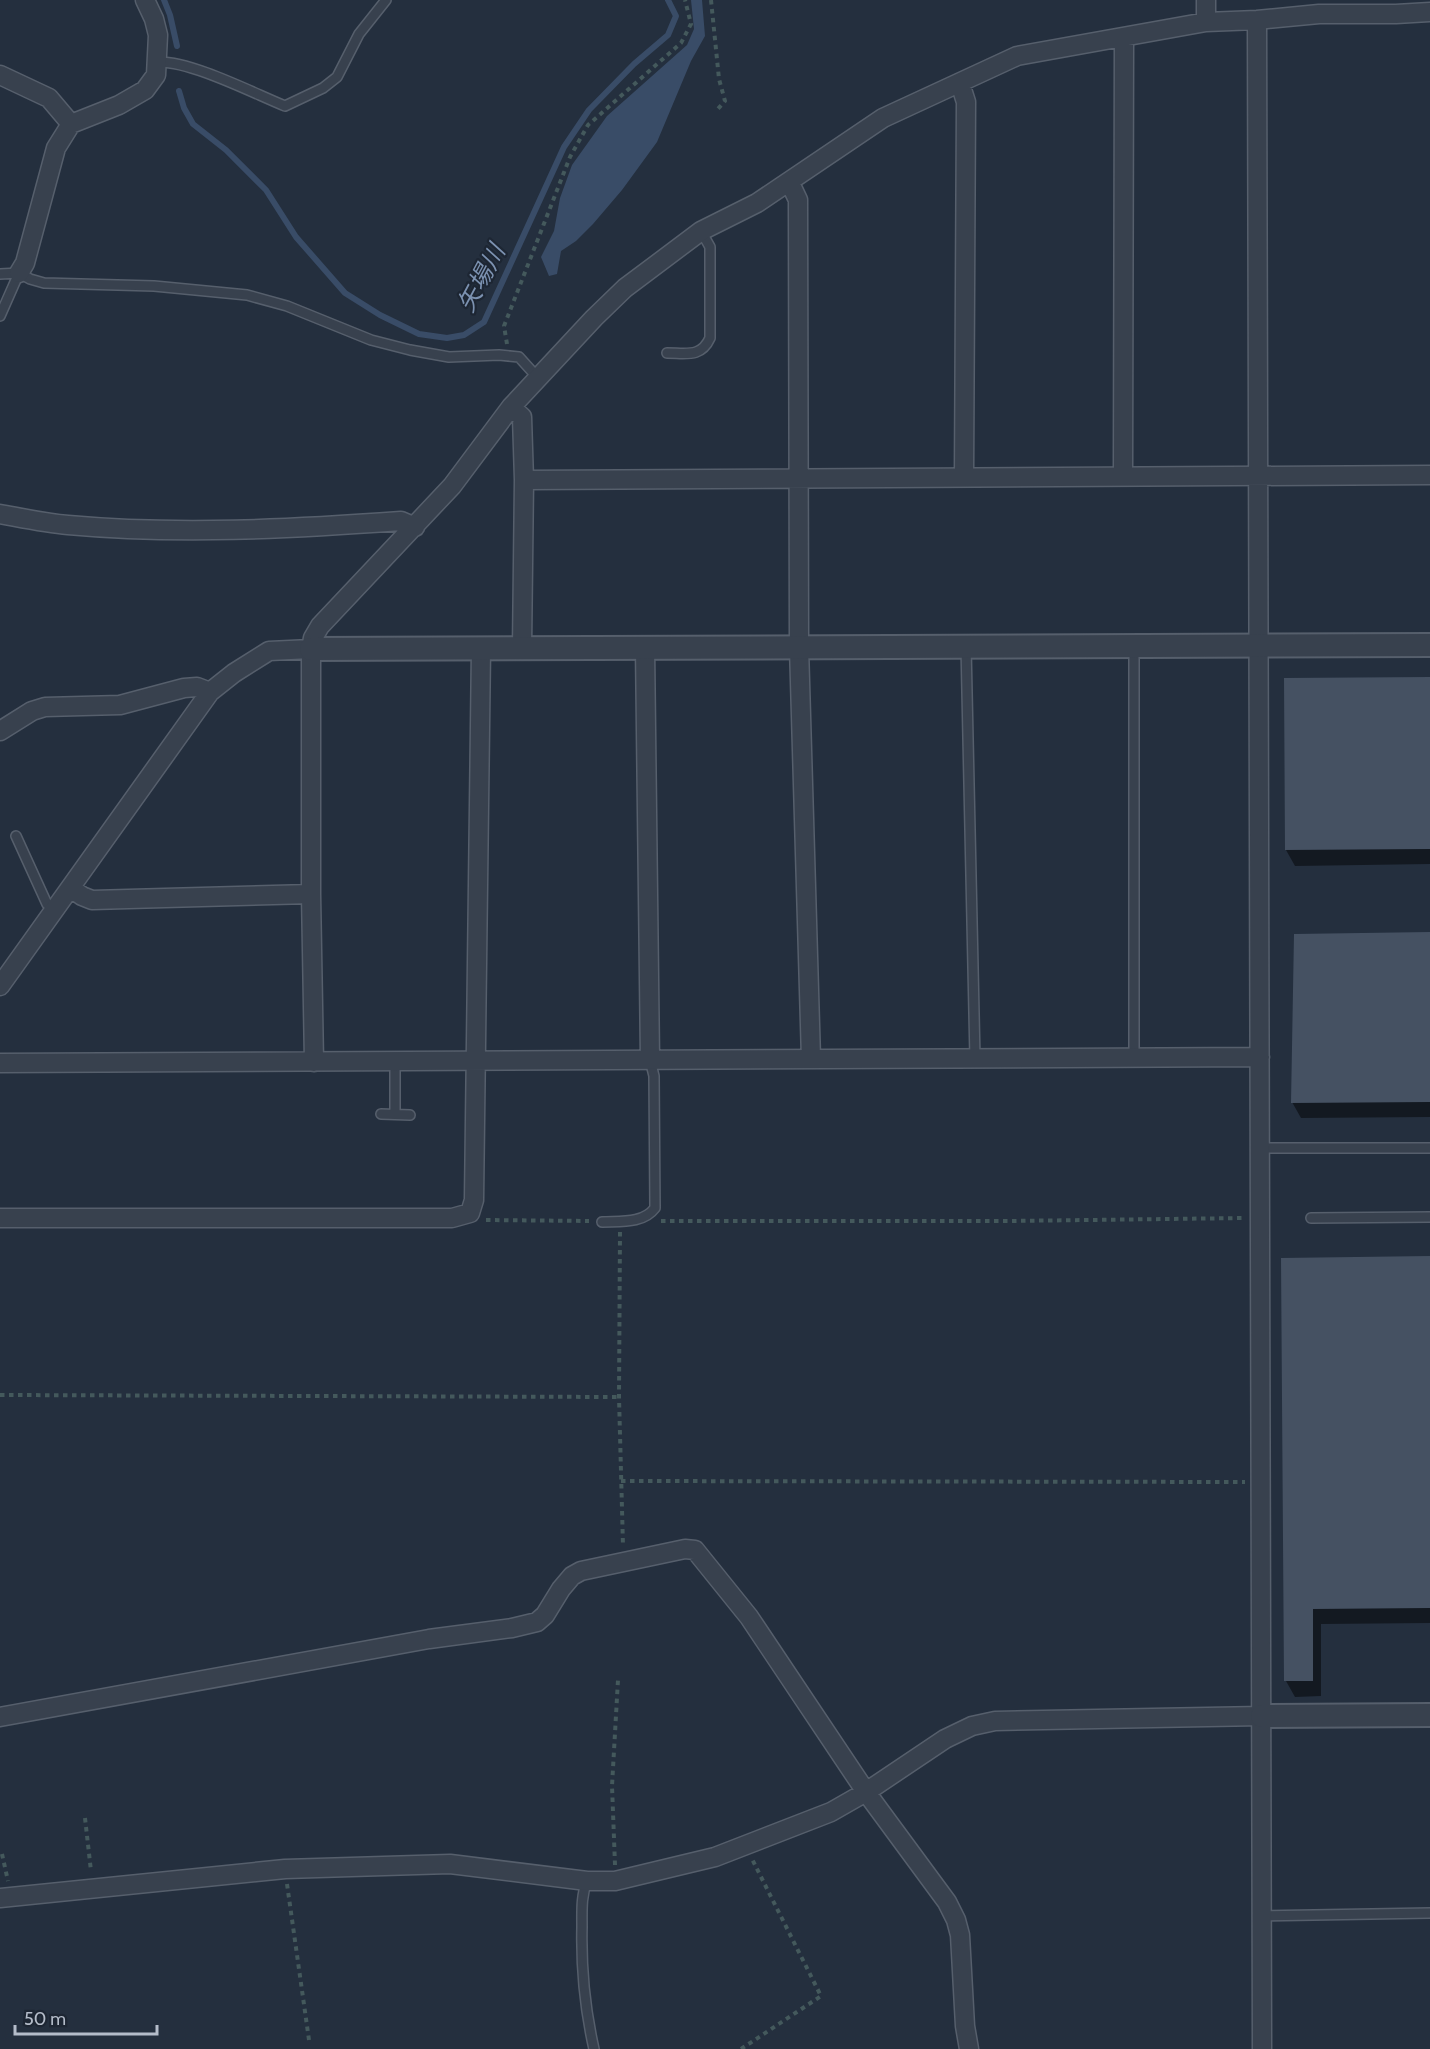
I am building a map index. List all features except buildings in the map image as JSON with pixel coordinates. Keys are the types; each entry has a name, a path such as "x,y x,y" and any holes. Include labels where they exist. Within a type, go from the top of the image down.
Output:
{"street":[{"path":"19,273 25,263 56,148 72,124 119,105 145,90 156,75 158,35 154,19 145,0"},
{"path":"1206,0 1206,22"},
{"path":"314,1062 311,894 311,649 313,638 320,626 452,486 512,406 625,288 701,231 757,203 790,183 882,118 1017,56 1124,38 1168,27 1206,22 1319,14 1430,12"},
{"path":"1257,20 1262,2049"},
{"path":"1123,476 1124,38"},
{"path":"0,75 49,98 72,124"},
{"path":"960,83 966,102 964,477"},
{"path":"790,183 798,200 799,647 811,1059"},
{"path":"512,406 522,417 524,480 522,648"},
{"path":"524,480 1430,475"},
{"path":"0,514 65,525 145,531 297,527 401,521 415,526"},
{"path":"0,986 210,692 234,673 269,651 287,649 645,647 1430,645"},
{"path":"645,647 650,1060"},
{"path":"0,1218 452,1218 470,1213 474,1200 477,1061 481,648"},
{"path":"0,731 32,711 45,707 120,705 184,688 197,687 210,692"},
{"path":"70,888 92,900 311,894"},
{"path":"0,1063 1260,1057"},
{"path":"0,1717 419,1641 512,1628 537,1622 545,1615 572,1576 581,1571 685,1549 695,1550 750,1617 866,1792 947,1902 960,1935 965,2025 969,2049"},
{"path":"6,1897 285,1869 450,1864 587,1881 615,1881 716,1857 831,1812 866,1792 945,1739 972,1726 995,1721 1430,1715"}],"lane":[{"path":"158,62 170,62 194,69 285,106 323,88 338,77 359,34 386,0"},
{"path":"667,354 698,352 706,348 710,338 710,248 701,231"},
{"path":"0,316 19,273"},
{"path":"0,274 19,273 44,283 154,286 247,295 287,306 371,340 410,350 450,357 519,357 538,378"},
{"path":"966,646 975,1059"},
{"path":"1134,646 1134,1058"},
{"path":"16,836 48,904 55,910"},
{"path":"602,1222 636,1220 650,1215 655,1208 654,1076 650,1060"},
{"path":"395,1061 395,1114"},
{"path":"381,1114 410,1114"},
{"path":"1260,1148 1430,1148"},
{"path":"1311,1218 1430,1217"},
{"path":"587,1881 582,1894 582,1960 589,2026 594,2049"},
{"path":"1262,1916 1430,1912"}],"path":[{"path":"509,356 504,326 570,157 588,125 681,43 691,24 685,0"},
{"path":"711,0 719,79 725,101 716,111"},
{"path":"470,1213 476,1218 488,1221 602,1222"},
{"path":"650,1215 661,1221 1009,1221 1260,1217"},
{"path":"620,1221 619,1397 622,1534 627,1561"},
{"path":"0,1395 619,1397"},
{"path":"621,1481 1261,1482"},
{"path":"615,1881 612,1786 618,1680"},
{"path":"85,1818 93,1889"},
{"path":"741,2049 821,1996 745,1845"},
{"path":"2,1854 6,1897"},
{"path":"285,1869 309,2040"}],"water":[{"path":"691,0 702,0 705,36 691,61 657,142 622,190 593,224 576,241 561,251 557,274 549,276 541,257 554,231 560,198 572,165 607,116 687,45 694,29"}],"waterway":[{"name":"矢場川","path":"164,0 177,46"},
{"name":"矢場川","path":"179,91 184,108 193,124 226,150 266,190 296,237 345,293 380,315 419,334 447,338 464,335 484,322 564,147 589,110 634,64 668,35 676,16 668,0"}]}
